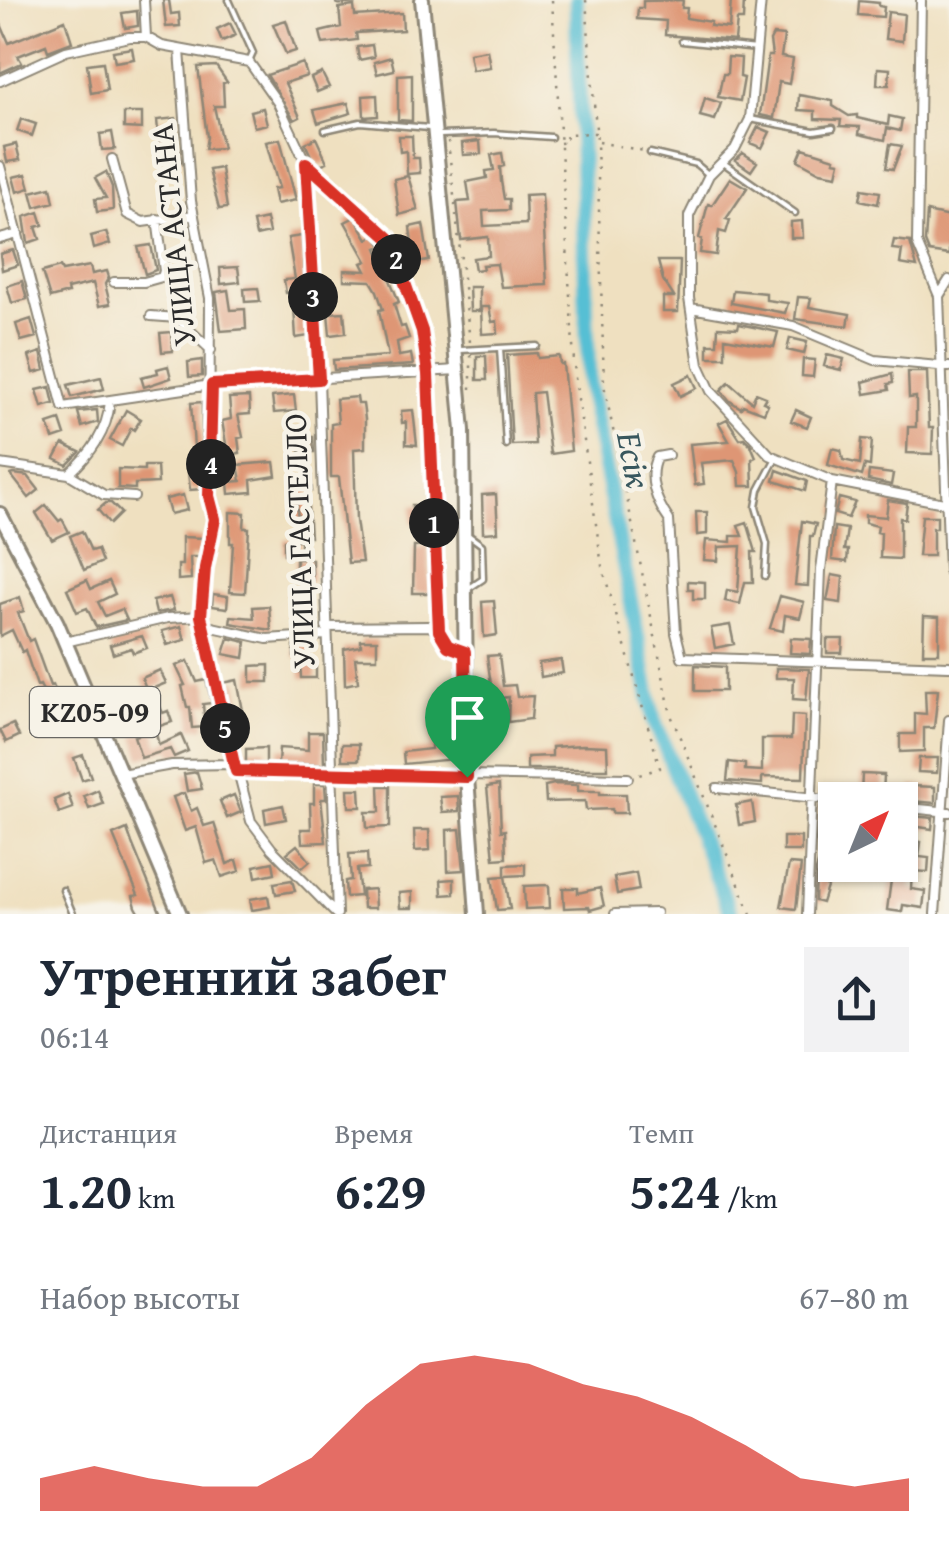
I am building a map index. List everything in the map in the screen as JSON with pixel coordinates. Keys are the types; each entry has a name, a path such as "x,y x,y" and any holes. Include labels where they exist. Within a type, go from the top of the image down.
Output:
{"main road":[{"path":"422,0 462,430 467,777 477,914"},
{"name":"KZ05-09","path":"0,514 65,642 180,914"}],"street":[{"path":"144,0 146,37"},
{"path":"761,0 750,118 735,148 709,175 690,216 687,265 699,364 711,391 776,458 832,482 893,490 948,504"},
{"path":"921,0 916,244 939,296 946,367 949,572"},
{"path":"0,82 76,48 108,40 146,37 162,46 249,62"},
{"name":"УЛИЦА АСТАНА","path":"180,50 194,215 210,298 209,496 215,519 205,568 202,620 251,821 272,849 336,914"},
{"name":"УЛИЦА ГАСТЕЛЛО","path":"249,62 278,103 306,163 319,379 336,914"},
{"path":"112,158 127,214 143,222 194,215"},
{"path":"306,163 389,238 422,331 428,374 439,631 448,646 465,652"},
{"path":"0,166 63,407 212,385 457,370"},
{"path":"114,282 144,282 162,277 156,219"},
{"path":"0,239 18,234"},
{"path":"939,296 949,280"},
{"path":"691,308 793,326 875,360 946,367"},
{"path":"151,316 177,318 211,350"},
{"path":"68,474 83,462 98,440 108,421 110,402"},
{"path":"668,455 656,458 651,468 658,506 670,520 676,634 682,657 949,666"},
{"path":"0,464 68,474 104,495 134,498"},
{"path":"807,914 821,570 832,482"},
{"path":"65,642 168,618 202,620 267,639 422,625 439,631"},
{"path":"934,914 946,811 949,720"},
{"path":"121,774 172,765 332,774 628,778"},
{"path":"717,788 818,798"},
{"path":"918,808 946,811"},
{"path":"615,914 656,913"}],"lane":[{"path":"229,0 252,53 249,62"},
{"path":"339,1 355,0"},
{"path":"682,41 757,49"},
{"path":"750,118 814,131 833,128"},
{"path":"325,130 360,122 434,132 551,136"},
{"path":"650,154 696,164 709,175"},
{"path":"721,161 795,214"},
{"path":"456,351 537,346"},
{"path":"500,348 506,445"},
{"path":"764,576 767,544 756,507 759,490 776,458"},
{"path":"63,890 73,914"}],"path":[{"path":"552,0 574,378 602,566 660,768 628,778"},
{"path":"586,0 597,142 604,385 672,714 751,914"},
{"path":"559,143 567,142 568,134 593,132 597,142"},
{"path":"597,142 650,154"}],"building":[{"path":"163,0 169,0 171,14 179,13 180,26 166,27"},
{"path":"683,0 686,18 729,28 731,0 744,0 743,20 737,20 735,41 665,35 666,21 637,19 643,1"},
{"path":"859,1 879,3 884,7 883,17 858,15"},
{"path":"354,6 355,16 402,13 403,30 356,33 357,40 323,44 320,32 341,27 339,8"},
{"path":"137,11 138,26 125,28 122,13"},
{"path":"888,12 904,14 902,41 885,39"},
{"path":"65,20 72,42 48,51 46,45 18,56 22,63 0,73 0,22 9,43"},
{"path":"286,20 296,51 286,54 273,24"},
{"path":"230,23 236,35 222,41 217,29"},
{"path":"773,35 784,36 781,57 793,59 789,84 779,82 774,118 760,115"},
{"path":"372,45 374,57 359,60 357,47"},
{"path":"132,48 134,59 115,62 113,51"},
{"path":"487,50 490,67 472,70 469,53"},
{"path":"391,57 394,70 377,74 374,62"},
{"path":"728,57 741,58 740,77 744,78 740,101 718,97 723,74 727,74"},
{"path":"103,62 107,90 91,93 87,64"},
{"path":"303,63 307,76 285,83 300,117 294,120 267,75"},
{"path":"216,66 227,82 223,83 224,106 214,106 223,148 205,149 207,137 198,67"},
{"path":"878,68 890,69 889,85 877,85"},
{"path":"322,73 329,87 317,92 311,78"},
{"path":"412,74 412,121 398,120 398,75"},
{"path":"377,95 378,116 364,117 363,96"},
{"path":"799,95 833,101 833,106 857,118 888,125 889,116 902,119 900,131 887,128 885,140 859,134 860,127 840,126 841,120 815,119 815,111 798,110"},
{"path":"705,98 721,103 715,120 700,116"},
{"path":"348,103 351,113 318,123 314,110"},
{"path":"263,108 267,124 254,127 250,111"},
{"path":"124,113 142,113 142,129 124,128"},
{"path":"176,118 181,163 169,164 167,141 159,141 157,120"},
{"path":"21,119 36,124 32,136 17,131"},
{"path":"758,127 770,132 762,148 750,143"},
{"path":"112,132 115,149 102,150 100,134"},
{"path":"399,136 412,136 413,158 419,158 420,173 407,174 406,151 400,152"},
{"path":"316,138 327,162 320,165 305,143"},
{"path":"280,139 296,200 276,204 273,189 279,188 266,142"},
{"path":"480,141 481,154 463,155 462,143"},
{"path":"16,144 20,160 7,162 4,147"},
{"path":"890,144 902,146 893,169 886,168"},
{"path":"803,148 835,158 840,162 837,175 820,172 798,160"},
{"path":"502,153 501,181 509,210 483,211 484,226 526,224 525,195 542,194 547,285 501,287 497,264 475,270 473,258 489,256 488,237 461,240 457,202 470,201 467,182 487,178 486,171 494,170 491,155"},
{"path":"743,153 757,162 751,171 735,160"},
{"path":"221,168 227,208 219,209 209,170"},
{"path":"106,172 112,187 113,210 97,212 95,199 106,198 95,178"},
{"path":"26,174 30,188 17,192 13,177"},
{"path":"408,176 418,210 399,215 394,179"},
{"path":"730,178 747,188 726,219 730,220 726,233 719,231 716,255 700,253 699,238 708,204 712,205"},
{"path":"51,187 54,202 35,207 31,192"},
{"path":"862,189 880,192 878,204 860,200"},
{"path":"39,212 43,225 36,227 40,239 28,243 24,217"},
{"path":"927,212 949,217 949,255 929,252 925,242"},
{"path":"355,217 368,239 375,235 382,246 377,248 399,302 394,304 401,327 405,326 409,338 397,342 399,356 411,354 413,365 334,370 333,360 388,356 377,291 371,281 344,280 344,270 366,271 362,263 367,261 345,222"},
{"path":"266,219 269,233 256,236 253,222"},
{"path":"802,221 803,238 791,238 791,222"},
{"path":"423,224 429,261 414,263 410,227"},
{"path":"106,232 110,244 94,249 91,236"},
{"path":"302,236 306,292 286,293 284,280 295,279 288,238"},
{"path":"894,240 910,242 917,267 900,264 902,250 892,249"},
{"path":"151,245 156,270 145,274 138,247"},
{"path":"13,250 18,265 2,270 0,254"},
{"path":"658,261 680,261 678,312 663,312 663,297 674,297 663,280"},
{"path":"90,266 92,274 107,271 105,284 110,304 99,306 93,283 50,298 42,272"},
{"path":"238,267 240,282 221,284 220,268"},
{"path":"22,281 27,299 12,303 7,286"},
{"path":"469,287 479,287 479,311 470,311"},
{"path":"258,288 260,301 245,302 244,289"},
{"path":"228,290 231,310 245,309 246,329 221,331 216,292"},
{"path":"733,290 766,293 766,300 788,303 785,313 731,303"},
{"path":"798,297 811,298 809,307 850,314 848,326 795,319"},
{"path":"307,305 309,336 296,338 294,307"},
{"path":"481,307 489,307 498,333 482,334"},
{"path":"344,312 346,333 330,335 328,313"},
{"path":"31,319 36,337 21,341 16,324"},
{"path":"739,324 778,332 774,347 725,338 725,357 708,357 708,344 717,344 718,327 738,328"},
{"path":"172,332 173,351 162,352 160,333"},
{"path":"790,338 807,342 804,354 787,350"},
{"path":"41,352 45,370 34,373 29,356"},
{"path":"537,353 538,358 559,356 563,364 571,451 550,454 542,392 532,393 535,444 512,445 507,355"},
{"path":"827,355 844,359 841,370 824,366"},
{"path":"477,356 486,356 487,380 477,380"},
{"path":"803,359 815,360 813,377 802,376"},
{"path":"202,360 202,376 189,377 188,362"},
{"path":"168,366 171,378 144,387 141,377"},
{"path":"908,372 927,372 932,454 907,453 908,427 916,427 916,397 909,398"},
{"path":"892,374 889,390 865,394 863,382"},
{"path":"691,375 697,388 680,396 674,383"},
{"path":"101,377 104,389 72,397 68,385"},
{"path":"729,382 752,402 756,393 766,397 764,413 730,401 721,390"},
{"path":"50,387 54,404 42,407 37,390"},
{"path":"294,395 296,411 274,413 272,397"},
{"path":"249,397 250,414 238,415 243,437 238,438 240,453 228,455 222,421 231,419 229,398"},
{"path":"357,397 358,404 363,404 365,419 365,448 354,449 356,520 362,562 348,563 339,477 331,477 331,424 338,423 336,399"},
{"path":"202,402 202,447 194,448 191,403"},
{"path":"97,410 98,422 82,427 78,412"},
{"path":"126,410 141,419 122,446 110,440"},
{"path":"413,410 417,445 406,444 406,422 402,423 401,411"},
{"path":"796,410 811,417 807,427 791,421"},
{"path":"727,419 740,439 751,445 756,457 752,459 753,486 740,486 734,460 701,463 704,484 695,485 690,444 729,441 719,423"},
{"path":"60,420 65,435 53,439 48,424"},
{"path":"300,436 313,436 314,452 300,452"},
{"path":"862,439 872,440 870,466 865,465 862,476 828,465 832,448 841,450 843,460 860,464"},
{"path":"63,444 80,452 67,465 55,459"},
{"path":"274,462 276,476 251,480 252,492 229,494 228,482 241,481 238,465"},
{"path":"144,466 157,466 158,483 135,484 135,489 118,488 118,469 144,470"},
{"path":"777,470 807,481 805,491 774,481"},
{"path":"202,471 202,489 190,490 188,472"},
{"path":"869,471 893,474 891,485 868,480"},
{"path":"11,475 28,476 39,490 29,498"},
{"path":"295,477 311,477 312,491 307,491 310,537 299,537"},
{"path":"496,494 498,532 483,533 482,495"},
{"path":"183,495 187,510 170,514 166,499"},
{"path":"839,498 855,502 848,518 835,514"},
{"path":"888,500 907,503 905,519 900,518 900,559 880,558 878,526 865,523 865,515 886,517"},
{"path":"106,503 121,513 110,524 98,510"},
{"path":"46,505 59,521 62,519 69,532 52,540 36,513"},
{"path":"412,505 426,505 427,523 412,523"},
{"path":"230,512 245,513 244,528 249,528 245,593 230,592"},
{"path":"696,512 707,512 707,534 697,535"},
{"path":"922,516 937,516 933,556 918,556"},
{"path":"802,521 816,524 810,536 808,586 795,585"},
{"path":"747,522 756,552 752,552 753,582 745,582 740,604 725,601 727,590 738,592 741,546 719,547 718,561 704,560 706,540 731,542 731,536 742,536 738,525"},
{"path":"834,527 847,529 847,562 832,560"},
{"path":"82,531 91,551 97,549 102,562 84,570 70,536"},
{"path":"182,537 203,538 200,557 190,557 191,579 178,580 178,565 182,565"},
{"path":"284,540 301,540 301,554 284,554"},
{"path":"428,546 430,593 413,593 414,547"},
{"path":"296,559 312,559 312,582 296,582"},
{"path":"832,575 843,577 841,603 827,601"},
{"path":"87,580 91,589 109,581 115,594 98,602 105,616 122,609 127,620 96,627 87,608 77,612 67,589"},
{"path":"688,581 705,582 705,599 693,599"},
{"path":"213,594 228,596 227,608 212,606"},
{"path":"780,596 804,602 800,618 785,615 783,631 770,628"},
{"path":"20,597 24,611 18,613 29,641 33,639 50,686 73,716 58,722 12,630 0,636 0,604"},
{"path":"170,597 174,610 156,613 153,601"},
{"path":"494,601 497,635 484,637 482,602"},
{"path":"269,606 271,630 230,623 231,616 254,618 253,607"},
{"path":"294,612 310,612 311,626 294,626"},
{"path":"924,616 939,617 939,653 923,653"},
{"path":"730,625 734,644 715,648 711,628"},
{"path":"181,626 185,640 167,645 162,631"},
{"path":"142,636 147,648 113,654 110,645"},
{"path":"229,638 246,642 244,658 224,654"},
{"path":"791,638 811,639 810,654 790,653"},
{"path":"827,639 843,639 842,653 827,653"},
{"path":"361,640 377,640 377,658 355,658 358,682 345,685 344,649 361,646"},
{"path":"310,645 310,666 316,666 316,678 301,678 300,657 294,657 294,646"},
{"path":"499,655 503,686 515,685 517,697 533,696 531,719 508,722 509,697 493,699 487,656"},
{"path":"561,660 563,673 541,677 539,663"},
{"path":"188,661 197,682 206,680 212,703 203,704 205,727 192,728 182,686 185,685 176,666"},
{"path":"269,665 269,682 251,682 251,666"},
{"path":"695,665 725,667 725,691 695,691"},
{"path":"776,668 809,669 806,700 793,699 794,678 776,678"},
{"path":"160,670 166,683 147,691 142,678"},
{"path":"237,680 246,726 235,729 223,683"},
{"path":"925,690 938,690 934,728 924,728 924,751 900,752 900,734 915,734 915,713 926,714"},
{"path":"153,692 172,722 154,728 139,698"},
{"path":"792,715 805,716 803,778 762,777 762,784 727,781 729,762 745,764 745,770 762,771 762,739 791,739"},
{"path":"451,719 455,759 404,764 403,752 431,749 431,721"},
{"path":"13,724 19,736 6,742 0,730"},
{"path":"155,730 159,745 181,735 188,751 174,757 170,749 141,758 134,736"},
{"path":"308,732 323,732 324,765 278,764 279,748 308,750"},
{"path":"342,744 359,744 359,760 342,760"},
{"path":"607,746 608,769 527,769 527,757 552,756 552,747"},
{"path":"266,748 266,764 246,764 246,749"},
{"path":"83,755 91,777 82,780 74,758"},
{"path":"919,758 938,758 937,773 918,772"},
{"path":"197,772 202,789 187,791 184,774"},
{"path":"862,774 884,775 884,782 862,782"},
{"path":"314,784 325,784 326,799 321,799 326,842 302,843 301,829 311,829"},
{"path":"499,785 506,858 494,859 487,787"},
{"path":"578,785 578,791 626,794 627,813 586,810 585,801 546,802 545,786"},
{"path":"379,786 390,786 390,827 367,828 366,812 380,812"},
{"path":"918,786 935,787 935,803 918,802"},
{"path":"348,789 360,789 361,807 349,807"},
{"path":"98,790 103,804 89,809 84,796"},
{"path":"184,793 191,811 197,808 204,826 214,823 227,864 237,860 240,871 222,877 216,860 206,863 196,827 185,831 173,797"},
{"path":"68,794 73,808 59,813 54,800"},
{"path":"234,795 241,812 227,818 220,801"},
{"path":"458,796 459,811 442,812 440,797"},
{"path":"752,802 755,822 739,825 736,805"},
{"path":"283,805 286,819 266,823 264,809"},
{"path":"918,817 933,818 932,829 918,827"},
{"path":"127,829 161,914 140,914 136,907 133,896 138,895 113,835"},
{"path":"460,829 464,870 448,871 447,830"},
{"path":"414,830 429,830 430,850 415,851"},
{"path":"783,837 801,837 801,851 783,851"},
{"path":"918,842 919,857 929,858 928,872 918,871"},
{"path":"297,845 310,861 302,868 287,853"},
{"path":"367,853 368,868 357,869 360,896 346,897 345,881 351,880 349,854"},
{"path":"273,862 275,873 256,877 254,866"},
{"path":"525,864 525,875 505,876 505,865"},
{"path":"789,864 801,865 796,909 781,907"},
{"path":"818,864 818,882 829,882 822,903 815,901"},
{"path":"636,873 639,890 617,894 614,877"},
{"path":"505,876 510,909 497,910 492,877"},
{"path":"454,879 454,894 442,895 441,880"},
{"path":"292,880 295,891 276,894 274,883"},
{"path":"891,882 911,882 911,889 925,891 923,908 903,905 902,912 887,910"},
{"path":"549,885 550,908 525,909 524,886"},
{"path":"563,888 578,888 578,893 600,888 604,906 590,910 564,908"},
{"path":"374,889 375,908 363,908 362,890"},
{"path":"412,892 412,908 400,908 399,893"},
{"path":"268,896 270,907 252,910 250,899"}],"waterway":[{"name":"Есік","path":"576,0 589,387 654,720 731,914"}],"route":[{"path":"306,163 389,238 422,331 428,374 439,631 448,646 465,652 467,777 236,771 234,764 201,616 215,519 209,496 212,385 319,379 306,163"}]}
